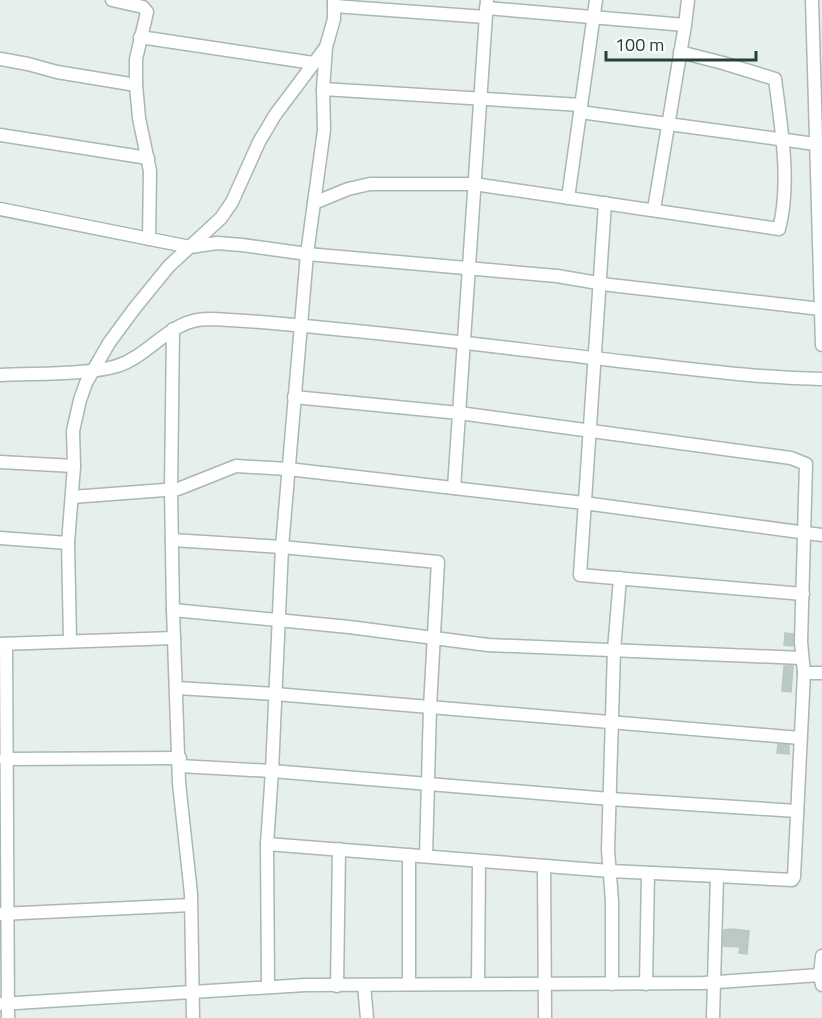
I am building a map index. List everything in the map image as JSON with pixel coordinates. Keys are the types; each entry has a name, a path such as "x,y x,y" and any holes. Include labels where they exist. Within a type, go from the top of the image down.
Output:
{"street":[{"path":"112,0 146,9 147,16 136,59 136,86 139,118 150,171 149,239"},
{"path":"568,198 596,0"},
{"path":"654,209 688,0"},
{"path":"812,0 822,345"},
{"path":"268,987 267,844 282,547 307,254 324,130 322,88 326,47 334,19 334,3 486,8 685,25"},
{"path":"454,488 486,8"},
{"path":"141,38 313,63"},
{"path":"70,640 68,543 74,466 73,431 80,400 93,370 109,343 134,309 169,266 221,218 232,202 259,142 275,115 326,47"},
{"path":"314,203 348,189 370,184 474,184 779,228 783,211 783,140 775,80 680,52"},
{"path":"0,59 136,86"},
{"path":"322,88 481,98 581,108 669,124 815,144"},
{"path":"0,135 148,158"},
{"path":"605,203 580,575 803,594"},
{"path":"0,209 190,247 217,243 468,270 512,271 821,309"},
{"path":"0,375 93,370 117,366 134,359 173,329 189,321 205,319 464,341 717,372 791,379 822,379"},
{"path":"173,329 171,490 173,610 179,762 191,905 193,1018"},
{"path":"267,844 610,871 793,879 804,673 802,658 806,464 802,461 459,413 294,397"},
{"path":"0,462 74,466"},
{"path":"72,497 171,490 236,466 288,469 584,503 822,535"},
{"path":"0,538 68,543"},
{"path":"172,540 282,547 438,562 430,707 426,856"},
{"path":"612,984 612,901 608,850 615,650 620,578"},
{"path":"173,610 488,645 802,658"},
{"path":"8,1018 4,1004 3,644 174,638"},
{"path":"804,673 822,673"},
{"path":"177,688 275,694 800,738"},
{"path":"5,759 179,762 610,800 797,811"},
{"path":"337,986 339,849"},
{"path":"409,984 410,855"},
{"path":"478,984 479,861"},
{"path":"544,866 545,1018"},
{"path":"646,984 648,873"},
{"path":"713,1018 717,876"},
{"path":"3,914 191,905"},
{"path":"4,1004 268,987 821,980 822,956"},
{"path":"364,985 366,1018"}],"building":[{"path":"785,633 793,634 793,646 784,645"},
{"path":"784,666 793,666 791,692 782,691"},
{"path":"778,744 789,745 789,754 777,753"},
{"path":"724,930 749,931 747,954 739,953 740,947 723,946"}]}
